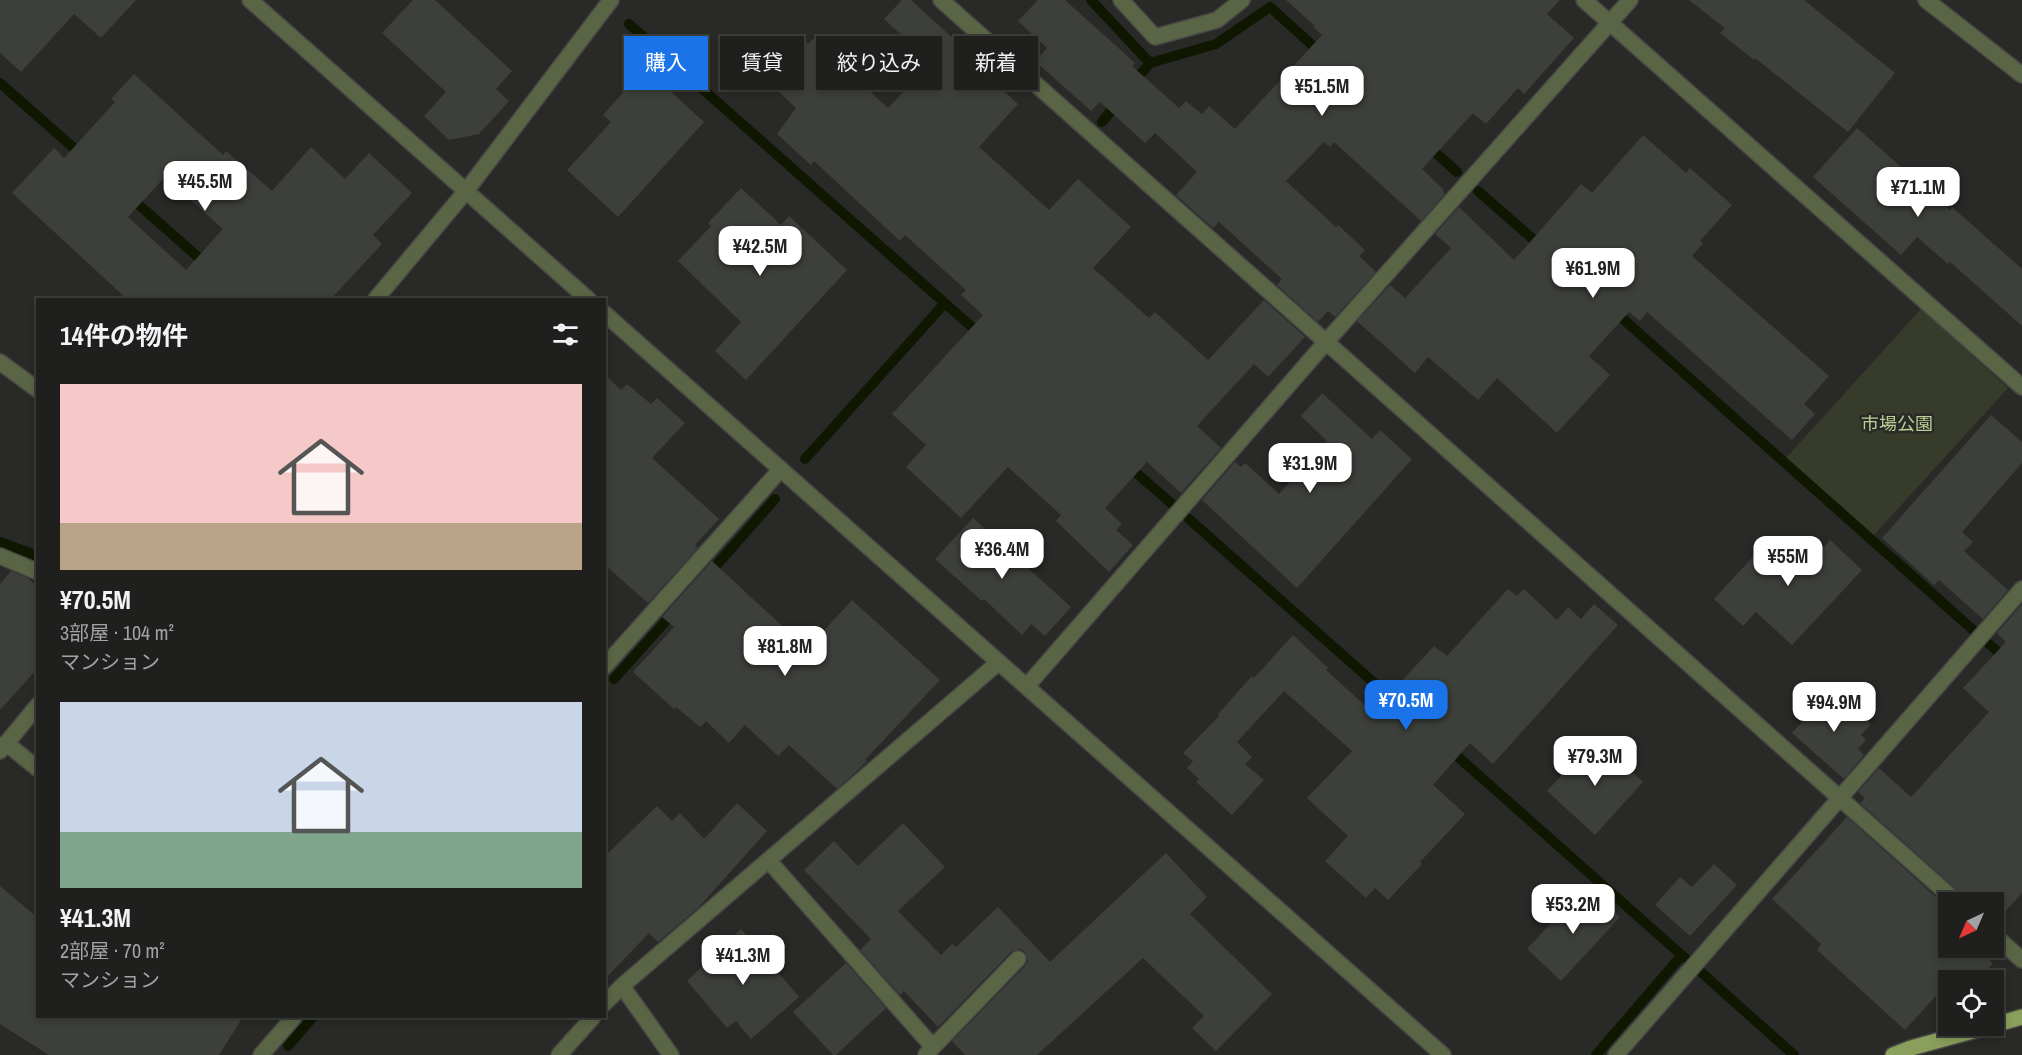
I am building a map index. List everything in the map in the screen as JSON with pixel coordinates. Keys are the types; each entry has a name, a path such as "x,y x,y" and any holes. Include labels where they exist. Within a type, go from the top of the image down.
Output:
{"main road":[{"path":"2004,1022 2022,1017"},
{"path":"1893,1055 1955,1036"}],"street":[{"path":"250,0 588,298"},
{"path":"377,298 466,191 611,0"},
{"path":"940,0 1946,892"},
{"path":"1121,0 1155,37 1217,20 1242,0"},
{"path":"1584,0 2022,387"},
{"path":"1027,686 1326,342 1630,0"},
{"path":"1926,0 2020,69"},
{"path":"606,315 1443,1055"},
{"path":"0,362 36,389"},
{"path":"606,665 781,469"},
{"path":"0,556 36,571"},
{"path":"1616,1055 2022,589"},
{"path":"671,1055 611,993 769,861 999,662"},
{"path":"36,707 3,747 36,768"},
{"path":"769,861 929,1051 1018,959"},
{"path":"2004,944 2022,960"},
{"path":"261,1055 293,1018"},
{"path":"559,1055 592,1018"}],"green space":[{"name":"市場公園","path":"1921,309 2008,388 1872,537 1786,458"}],"building":[{"path":"0,0 136,0 101,38 74,14 21,72 0,53"},
{"path":"413,0 435,0 512,71 496,89 509,101 479,134 449,140 424,116 446,92 382,33"},
{"path":"902,0 911,0 954,39 954,90 1003,90 1018,104 979,147 1049,210 1078,179 1131,227 1093,268 1149,318 1155,312 1208,360 1264,300 1305,337 1268,377 1254,364 1197,426 1221,448 1181,493 1147,462 1105,508 1122,524 1116,530 1133,545 1109,572 1056,521 1061,515 1008,467 961,518 906,467 926,445 892,414 983,315 961,295 966,290 905,235 900,241 814,161 811,165 777,134 796,108 777,90 804,90 804,40 808,44 813,39 816,42 816,90 868,90 888,108 905,90 942,90 942,36 903,36 884,19"},
{"path":"1038,0 1065,0 1135,63 1132,66 1179,108 1186,101 1202,114 1209,106 1235,129 1322,35 1286,0 1560,0 1547,14 1574,38 1524,94 1518,88 1486,124 1473,113 1422,169 1444,190 1445,194 1421,221 1334,142 1330,147 1324,142 1286,181 1365,250 1359,256 1376,272 1335,317 1328,311 1318,322 1277,285 1282,279 1219,222 1213,228 1176,195 1197,172 1155,133 1145,143 1100,102 1091,111 1038,64 1038,58 1047,48 1038,40 1038,36 1034,36 1018,21"},
{"path":"1689,0 1804,0 1895,73 1848,132 1720,33 1725,28"},
{"path":"134,74 223,155 226,151 272,191 311,147 345,179 369,153 412,193 373,235 382,244 332,298 126,298 12,193 54,148 64,158 115,102 111,99","holes":["165,177 223,229 186,270 128,217"]},
{"path":"625,90 669,90 704,122 618,217 567,170 611,122 603,115"},
{"path":"1857,128 1950,210 1952,207 2022,269 2022,326 1949,261 1948,264 1917,237 1901,255 1813,177"},
{"path":"1643,135 1686,173 1690,168 1732,205 1700,241 1703,243 1692,256 1829,376 1804,404 1815,414 1792,440 1647,312 1640,321 1629,312 1589,356 1610,375 1557,433 1497,378 1478,400 1428,357 1415,373 1357,321 1390,285 1405,298 1451,248 1435,234 1459,207 1514,260 1581,184 1592,193"},
{"path":"741,188 781,225 789,216 847,270 746,380 715,351 741,322 678,261 711,226 708,223"},
{"path":"606,376 621,390 627,384 651,404 657,398 685,423 652,458 719,519 695,545 698,548 648,603 606,566"},
{"path":"1322,393 1372,439 1380,430 1412,459 1297,588 1202,500 1235,462 1241,467 1245,463 1279,494 1327,441 1301,416"},
{"path":"1991,415 2022,442 2022,463 1962,532 1973,542 1964,551 2008,590 1983,619 1939,580 1934,585 1882,538"},
{"path":"973,518 1071,607 1045,636 1031,624 1022,635 984,599 982,601 935,559"},
{"path":"1785,536 1812,560 1830,540 1862,570 1792,645 1756,612 1743,626 1714,599 1761,548 1769,554"},
{"path":"712,561 807,649 852,600 940,680 865,760 867,761 837,789 789,745 778,756 745,725 729,743 706,721 700,727 676,707 674,709 633,672 674,627 662,617"},
{"path":"11,571 28,578 36,585 36,670 0,710 0,584"},
{"path":"1508,589 1517,596 1524,589 1557,620 1568,607 1581,619 1594,604 1618,625 1493,764 1470,743 1433,785 1465,814 1388,900 1375,888 1366,898 1325,861 1348,836 1307,798 1352,751 1284,691 1237,742 1252,757 1245,764 1264,780 1232,815 1196,782 1199,779 1187,768 1193,761 1183,753 1219,716 1218,714 1252,676 1254,678 1293,635 1328,668 1326,670 1369,709 1371,707 1375,710 1434,646 1447,656"},
{"path":"2022,604 2022,893 2004,913 2004,892 1960,892 1860,803 1865,798 1858,792 1879,768 1911,797 1989,712 1963,688 2006,642 1997,633"},
{"path":"1832,689 1871,724 1861,735 1866,740 1858,749 1864,755 1844,779 1792,733"},
{"path":"1596,738 1643,782 1595,835 1547,791"},
{"path":"737,803 767,831 698,908 658,942 649,933 606,978 606,855 657,806 672,821 680,813 704,839"},
{"path":"1847,817 1938,899 1938,958 1988,958 1993,963 1989,968 1991,970 1938,970 1938,994 1905,1030 1817,950 1821,944 1772,899"},
{"path":"903,823 945,867 898,911 941,955 952,944 956,947 998,907 1050,962 1166,853 1207,897 1190,914 1272,994 1216,1051 1192,1028 1204,1016 1143,958 1037,1055 965,1055 952,1041 1025,966 1028,961 1025,952 1020,949 1011,952 938,1027 904,991 900,995 860,950 871,939 804,870 834,841 858,866"},
{"path":"1714,864 1737,885 1690,936 1655,905 1680,877 1692,887"},
{"path":"0,886 36,916 36,1018 242,1018 219,1055 49,1055 0,1024"},
{"path":"1591,891 1620,917 1561,981 1527,949 1571,901 1576,907"},
{"path":"741,929 799,997 751,1039 736,1021 727,1028 687,981"},
{"path":"846,963 886,1008 836,1055 833,1055 793,1012"}],"waterway":[{"path":"1091,0 1150,63 1132,84"},
{"path":"1150,63 1216,44 1270,7 1322,54"},
{"path":"629,24 982,336"},
{"path":"0,83 84,157"},
{"path":"1102,122 1119,101"},
{"path":"1427,145 1457,172"},
{"path":"1478,191 1543,248"},
{"path":"130,197 208,266"},
{"path":"805,459 945,303"},
{"path":"1613,310 1972,629"},
{"path":"1126,464 1172,504"},
{"path":"707,576 775,499"},
{"path":"1189,519 1398,704"},
{"path":"0,542 36,555"},
{"path":"614,679 674,612"},
{"path":"1989,644 2022,673"},
{"path":"1448,748 1685,958"},
{"path":"1596,1055 1682,955"},
{"path":"1702,973 1794,1055"},
{"path":"288,1046 312,1018"}]}
